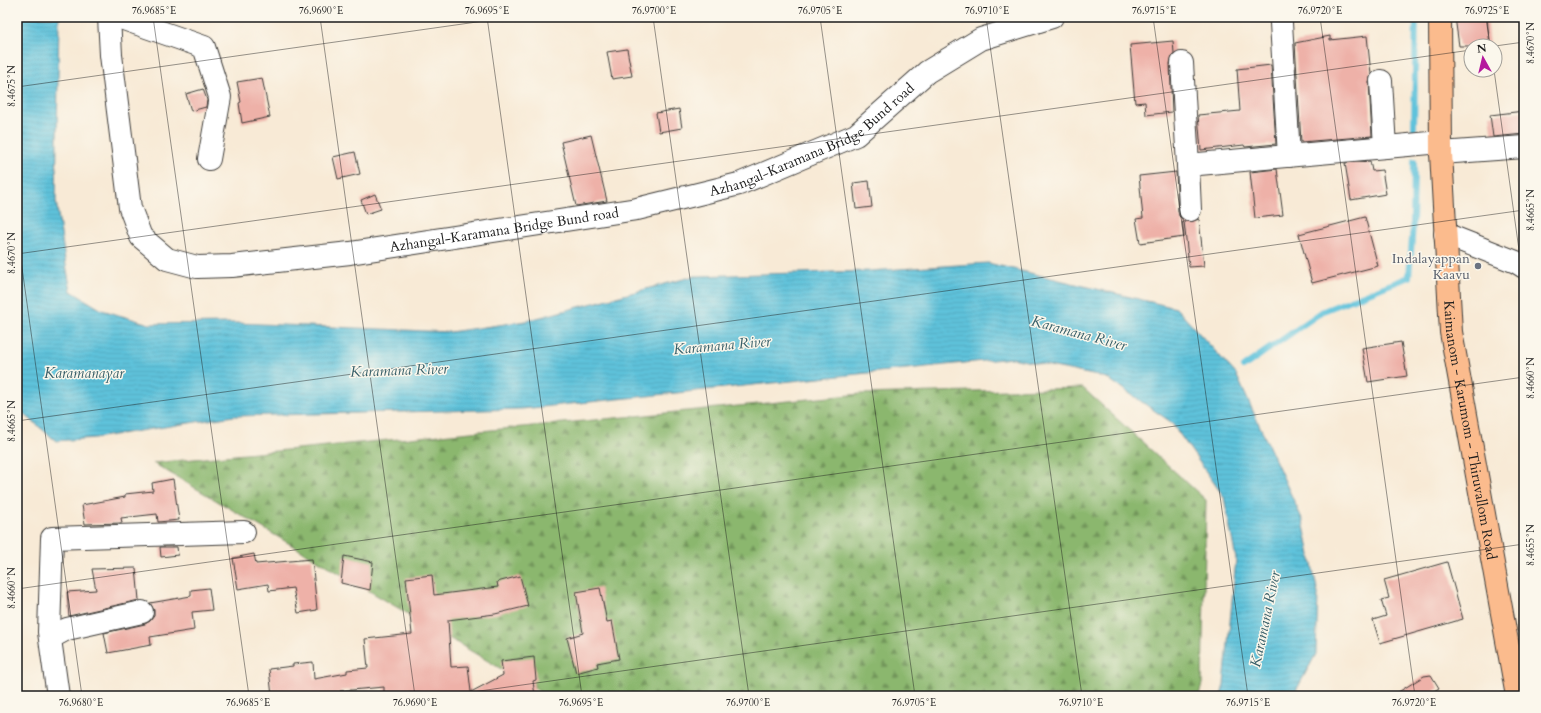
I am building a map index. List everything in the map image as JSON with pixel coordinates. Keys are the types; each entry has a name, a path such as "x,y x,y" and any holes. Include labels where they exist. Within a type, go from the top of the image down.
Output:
{"main road":[{"name":"Kaimanom - Karumom - Thiruvallom Road","path":"1440,17 1441,147 1451,332 1519,688"}],"street":[{"name":"Azhangal-Karamana Bridge Bund road","path":"109,17 111,55 130,208 141,237 167,259 197,267 232,266 350,253 637,209 739,184 856,135 927,72 982,39 1052,17"},
{"path":"118,17 204,47 220,97 209,159"},
{"path":"1281,23 1289,156"},
{"path":"1182,63 1190,210"},
{"path":"1381,81 1385,147"},
{"path":"1188,165 1385,147 1524,147"},
{"path":"1445,234 1516,262 1524,267"},
{"path":"58,696 50,638 52,538 244,532"},
{"path":"50,638 67,629 142,612"}],"green space":[{"path":"1083,388 1206,500 1202,684 1199,696 547,696 153,463 861,394"}],"water":[{"name":"Karamanayar","path":"17,17 59,17 56,201 71,291 102,310 149,324 235,323 450,332 526,321 695,276 869,271 988,263 1176,308 1236,374 1303,521 1318,594 1316,654 1293,696 1221,696 1224,685 1236,559 1224,497 1171,422 1107,378 1012,358 522,409 233,416 95,438 56,441 17,408"}],"building":[{"path":"1455,17 1487,17 1489,38 1463,38 1463,46 1459,46"},
{"path":"1330,36 1330,40 1367,36 1371,74 1369,82 1372,136 1301,142 1295,43"},
{"path":"1173,41 1174,53 1170,64 1172,112 1146,115 1145,102 1135,103 1130,45"},
{"path":"627,49 632,76 612,79 607,52"},
{"path":"1271,65 1276,144 1245,147 1244,145 1201,150 1198,115 1240,111 1237,69"},
{"path":"262,78 270,117 242,123 239,103 241,102 237,82"},
{"path":"203,89 207,100 206,107 191,111 186,94"},
{"path":"679,109 682,128 659,132 656,113"},
{"path":"1524,111 1524,134 1493,137 1490,115"},
{"path":"591,135 607,201 576,206 561,142"},
{"path":"355,152 360,174 338,179 333,157"},
{"path":"1370,161 1372,171 1382,170 1386,194 1351,200 1345,163"},
{"path":"1277,169 1283,215 1255,218 1250,172"},
{"path":"1176,172 1178,211 1179,216 1182,219 1184,237 1140,243 1136,219 1143,218 1139,176"},
{"path":"869,181 872,207 856,209 853,183"},
{"path":"375,194 381,209 366,214 361,200"},
{"path":"1365,217 1378,266 1312,283 1299,234"},
{"path":"1199,219 1204,266 1189,267 1184,221 1191,222"},
{"path":"1401,342 1407,376 1368,382 1362,348"},
{"path":"173,479 179,520 158,522 157,514 121,518 122,523 85,524 82,505 125,497 125,494 153,491 152,483"},
{"path":"160,547 177,547 178,555 161,557"},
{"path":"254,554 256,564 312,559 317,610 298,613 293,588 269,591 268,584 238,589 233,558"},
{"path":"344,556 373,562 370,590 341,583"},
{"path":"1447,562 1463,619 1380,643 1373,620 1386,616 1381,600 1389,598 1384,580"},
{"path":"136,568 139,600 69,616 67,592 96,590 92,569"},
{"path":"432,575 434,595 498,587 497,582 520,576 528,606 495,614 448,620 451,667 468,666 471,692 503,675 501,661 534,657 536,680 533,681 535,696 455,696 455,694 409,693 408,696 384,696 384,687 340,691 341,693 322,696 272,696 269,669 313,662 314,679 347,673 347,670 368,668 365,639 412,634 406,578"},
{"path":"209,588 212,610 192,612 194,630 150,637 151,645 108,653 104,633 145,624 150,621 154,616 154,610 150,603 191,596 191,590"},
{"path":"600,588 607,622 612,621 619,659 597,663 598,667 576,673 567,638 583,633 576,592"},
{"path":"1431,675 1439,688 1426,696 1392,696 1424,676"}],"waterway":[{"path":"1414,128 1416,17"},
{"path":"1243,367 1323,311 1409,277 1413,225 1414,161"}],"place":[{"name":"Indalayappan Kaavu","path":"1478,266"}],"water label":[{"name":"Karamana River","path":"1079,333"},
{"name":"Karamana River","path":"722,345"},
{"name":"Karamana River","path":"399,370"},
{"name":"Karamana River","path":"1265,619"}]}
